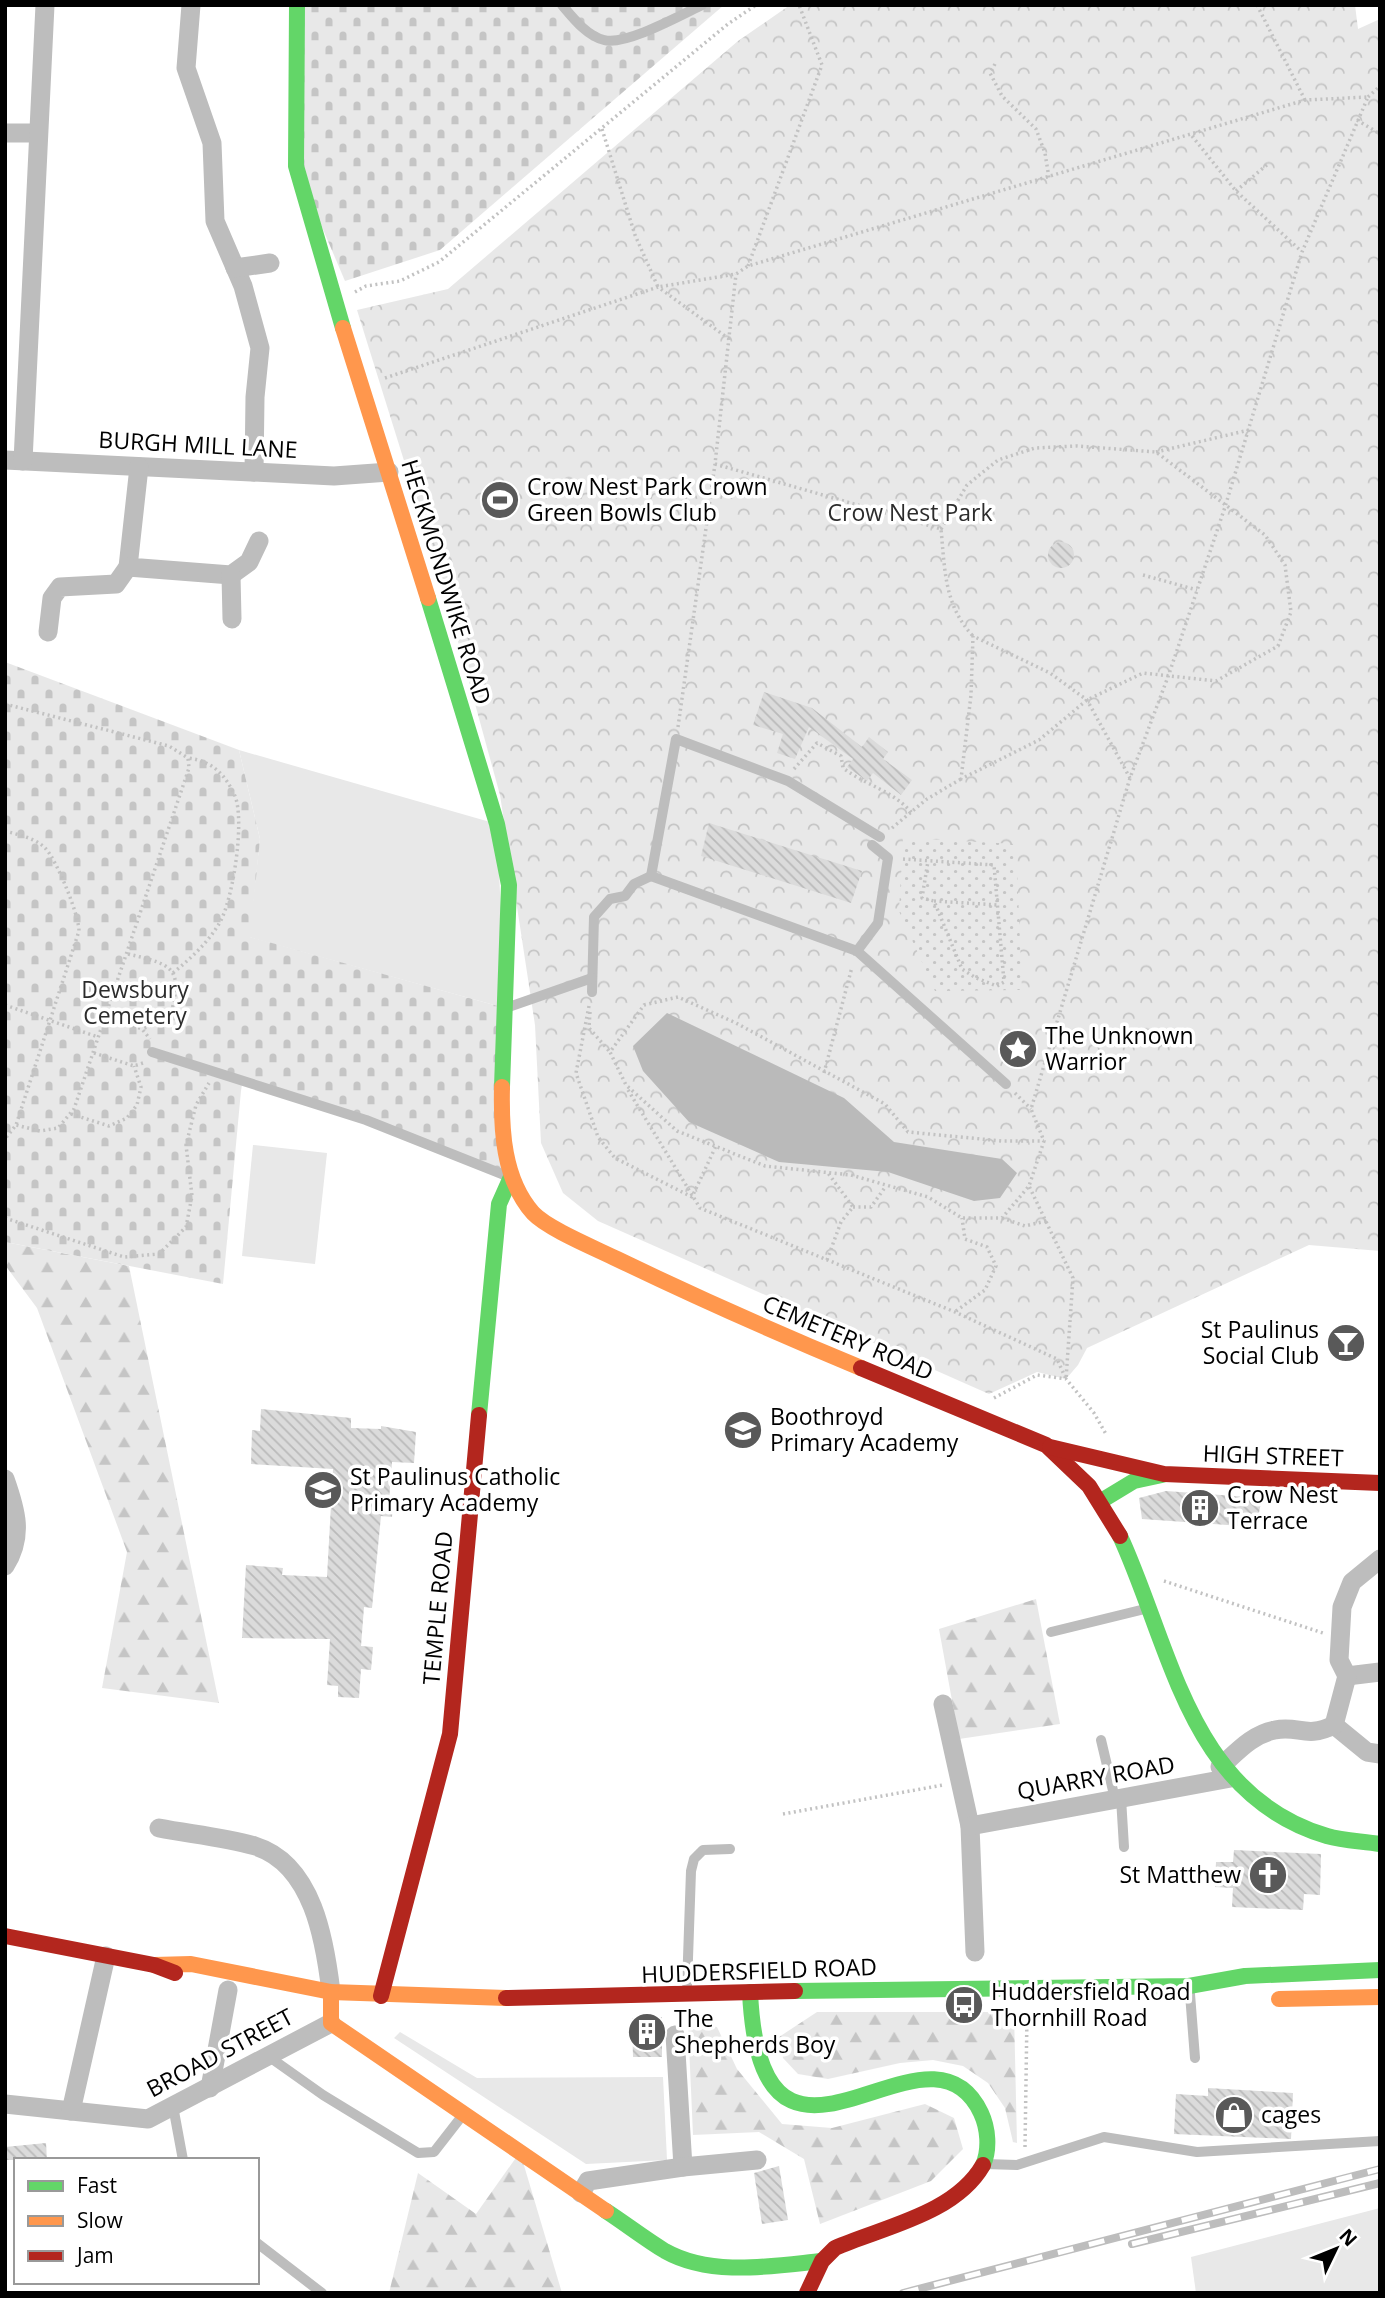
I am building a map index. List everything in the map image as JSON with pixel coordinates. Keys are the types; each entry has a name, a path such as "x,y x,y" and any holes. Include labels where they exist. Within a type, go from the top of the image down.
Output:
{"main road":[{"name":"HECKMONDWIKE ROAD","path":"297,5 296,166 334,302 363,385 497,824 509,885 501,1121 511,1177"},
{"name":"CEMETERY ROAD","path":"511,1177 534,1214 582,1242 736,1316 1045,1446 1086,1481 1101,1501 1136,1572 1194,1726 1226,1773 1261,1806 1294,1824 1329,1836 1380,1844"},
{"name":"TEMPLE ROAD","path":"382,1996 450,1734 499,1204 511,1177"},
{"name":"HIGH STREET","path":"1045,1446 1164,1474 1380,1483"},
{"name":"HIGH STREET","path":"1101,1501 1134,1481 1164,1474"},
{"name":"HUDDERSFIELD ROAD","path":"5,1936 154,1965 226,1989 287,1998 331,1992"},
{"name":"HUDDERSFIELD ROAD","path":"154,1965 191,1964 331,1992 382,1996 569,1999 750,1992 1189,1986 1245,1976 1380,1970"},
{"name":"HUDDERSFIELD ROAD","path":"1189,1986 1220,1996"},
{"path":"331,1992 331,2023 667,2252 693,2263 720,2268 751,2269 822,2261"},
{"path":"750,1992 752,2034 762,2074 785,2098 802,2106 828,2105 916,2079 939,2080 962,2090 980,2106 987,2134 984,2164 969,2186 946,2202 835,2248 822,2261 807,2293"},
{"path":"1257,1999 1380,1997"}],"street":[{"path":"14,460 45,5"},
{"path":"191,5 186,68 212,143 215,221 235,268 260,348 255,397 254,472"},
{"path":"5,133 38,133"},
{"path":"235,268 270,263"},
{"name":"BURGH MILL LANE","path":"14,460 334,476 389,472"},
{"path":"48,632 52,598 60,587 116,584 128,567 139,467"},
{"path":"128,567 230,575 249,562 260,541"},
{"path":"230,575 232,619"},
{"path":"5,1479 17,1512 18,1532 5,1566"},
{"path":"1226,1773 1252,1739 1276,1729 1317,1734 1334,1725 1346,1676 1339,1660 1342,1607 1352,1582 1380,1559"},
{"path":"1346,1676 1380,1672"},
{"path":"943,1704 970,1826 975,1952"},
{"path":"1334,1725 1367,1752 1380,1754"},
{"name":"QUARRY ROAD","path":"970,1826 1118,1799 1226,1773"},
{"path":"159,1828 257,1847 282,1860 300,1882 313,1909 326,1953 331,1992"},
{"path":"71,2111 106,1956"},
{"path":"210,2088 226,1989"},
{"name":"BROAD STREET","path":"5,2104 148,2119 331,2023"},
{"path":"675,2035 682,2167"},
{"path":"581,2193 588,2181 682,2167 757,2160"}],"lane":[{"path":"562,5 595,37 607,41 667,22 702,5"},
{"path":"651,876 676,739 788,780 876,841 888,858 878,923 857,951"},
{"path":"592,992 594,917 610,900 625,895 634,884 651,876 857,951 1006,1084"},
{"path":"505,1008 592,978"},
{"path":"152,1052 366,1120 511,1177"},
{"path":"1051,1632 1150,1608"},
{"path":"1101,1740 1118,1799 1124,1847"},
{"path":"687,1995 691,1871 694,1859 703,1850 730,1849"},
{"path":"1189,1986 1195,2058"},
{"path":"268,2056 323,2095 418,2153 434,2152 464,2113"},
{"path":"173,2106 183,2158"},
{"path":"984,2164 1025,2163 1104,2137 1197,2152 1380,2141"},
{"path":"259,2245 322,2293"}],"path":[{"path":"334,302 366,286 400,281 439,262 728,24 755,5"},
{"path":"748,266 822,65 799,5"},
{"path":"1257,5 1304,100"},
{"path":"995,64 990,73 1002,96 1036,130 1045,153 1049,178"},
{"path":"1031,1109 1130,778 1169,674 1225,507 1302,252 1357,120 1368,97 1380,86"},
{"path":"363,385 658,287 736,274 748,266 1192,136 1304,100 1368,97"},
{"path":"1357,120 1380,134"},
{"path":"602,129 635,235 658,287 729,339"},
{"path":"1192,136 1236,191 1302,252"},
{"path":"1236,191 1269,163"},
{"path":"676,739 715,464 736,274"},
{"path":"1130,778 1087,700 1050,673 973,636 958,620 948,593 941,529 967,485 998,460 1045,447 1077,446 1156,452 1249,430"},
{"path":"876,841 927,799 1039,740 1087,700 1143,673 1216,681 1278,646 1291,612 1285,565 1265,535 1156,452"},
{"path":"715,464 941,529"},
{"path":"1143,575 1197,590"},
{"path":"961,779 971,695 973,636"},
{"path":"5,704 169,746 188,758 206,760 221,772 236,798 238,841 231,894 221,921 202,949 173,974"},
{"path":"788,780 795,766 817,743 841,755 844,768 865,784 882,788 899,799 912,813"},
{"path":"16,1125 40,1131 58,1128 71,1114 128,954 189,768 188,758"},
{"path":"5,831 29,837 47,849 79,916 79,931 16,1125 5,1139"},
{"path":"888,858 994,865 1004,982 997,986 962,969 934,901"},
{"path":"929,861 922,898 998,905"},
{"path":"824,1073 857,951"},
{"path":"128,954 156,961 173,974 178,988 170,1018 142,1029"},
{"path":"592,992 589,1028 610,1052 626,1085 699,1208 955,1312 1057,1359 1066,1378 1103,1426 1111,1448 1112,1462"},
{"path":"592,992 576,1073 598,1137 614,1158 692,1197"},
{"path":"610,1052 644,1005 678,997 736,1023 885,1104 908,1132 991,1141 1044,1141"},
{"path":"5,1005 98,1037"},
{"path":"94,1053 134,1066 149,1061 152,1042 142,1029 107,1017"},
{"path":"71,1114 109,1126 127,1118 137,1105 141,1087 134,1066"},
{"path":"5,1218 124,1257 159,1254 186,1227 192,1196 186,1145 197,1105 215,1072"},
{"path":"1002,1218 1029,1186 1044,1141 1031,1109 1006,1084"},
{"path":"626,1085 677,1131 765,1166 852,1175 928,1197 962,1218 1002,1218 1025,1226 1046,1221"},
{"path":"692,1197 716,1146"},
{"path":"828,1173 853,1206 871,1207 887,1186"},
{"path":"1029,1186 1073,1278 1066,1378"},
{"path":"827,1260 841,1222 853,1206"},
{"path":"955,1312 985,1290 996,1266 987,1247 965,1239 962,1218"},
{"path":"972,1414 1002,1392 1037,1375 1066,1378"},
{"path":"1136,1572 1339,1639"},
{"path":"783,1814 960,1782"},
{"path":"1025,2163 1028,1988"}],"green space":[{"path":"297,5 724,5 440,250 345,281 296,166"},
{"name":"Crow Nest Park","path":"790,5 1355,5 1358,29 1380,19 1380,1251 1309,1245 1087,1348 1066,1379 1037,1372 989,1394 598,1221 563,1193 541,1143 535,1025 500,795 440,576 357,310 448,289 738,41"},
{"name":"Dewsbury Cemetery","path":"5,662 239,750 260,839 250,937 505,1008 511,1177 242,1080 223,1284 5,1242"},
{"path":"239,750 497,824 505,1008 249,937 260,839"},
{"path":"903,838 1016,844 1022,990 935,991 899,911"},
{"path":"253,1145 327,1153 315,1264 242,1256"},
{"path":"5,1242 129,1266 219,1703 102,1688 127,1552 37,1308 5,1265"},
{"path":"1036,1599 1060,1724 959,1739 939,1629"},
{"path":"817,2012 1014,2012 1017,2143 1013,2142 1005,2108 988,2083 963,2066 933,2060 900,2063 828,2079 798,2074 783,2058 779,2037"},
{"path":"688,2022 717,2027 737,2069 782,2124 832,2128 925,2104 954,2118 963,2149 931,2181 820,2224 804,2159 759,2132 693,2135"},
{"path":"400,2032 477,2078 663,2077 667,2160 586,2164 394,2038"},
{"path":"520,2152 562,2293 389,2293 418,2173 476,2214"},
{"path":"1380,2208 1380,2293 1196,2293 1191,2257"}],"shaded area":[{"path":"667,1013 844,1098 894,1142 1002,1159 1017,1173 1000,1198 974,1201 888,1172 779,1162 689,1122 643,1071 633,1046"}],"building":[{"path":"1061,542 1070,546 1074,555 1070,564 1061,568 1052,564 1048,555 1052,546"},
{"path":"764,692 812,708 862,747 869,737 888,752 883,759 912,780 901,795 873,773 867,781 847,767 853,759 809,727 795,759 777,753 783,734 753,725"},
{"path":"709,823 862,871 851,903 701,856"},
{"path":"261,1409 351,1418 351,1428 381,1429 381,1426 416,1432 414,1463 392,1462 389,1501 393,1502 392,1517 381,1516 372,1608 364,1607 361,1646 373,1647 371,1670 361,1669 359,1698 338,1697 338,1686 327,1685 330,1639 242,1638 246,1565 283,1568 282,1575 327,1577 333,1469 251,1464 252,1430 260,1431"},
{"name":"Crow Nest Terrace","path":"1166,1491 1262,1498 1256,1527 1142,1519 1139,1498"},
{"name":"St Matthew","path":"1234,1850 1321,1854 1320,1895 1304,1894 1303,1910 1232,1907 1233,1888 1215,1887 1216,1862 1233,1862"},
{"name":"The Shepherds Boy","path":"662,2017 662,2057 633,2057 632,2018"},
{"name":"cages","path":"1208,2088 1293,2093 1291,2139 1174,2134 1176,2094 1208,2096"},
{"path":"46,2143 47,2158 5,2160 5,2147"},
{"path":"779,2166 788,2220 762,2224 754,2173"}],"railway":[{"path":"903,2293 1380,2169"},
{"path":"1132,2244 1380,2183"}],"traffic: fast":[{"path":"297,5 296,166 343,328"},
{"path":"428,598 497,824 509,885 502,1087"},
{"path":"479,1415 499,1204 511,1177"},
{"path":"1101,1501 1134,1481 1162,1475"},
{"path":"1120,1536 1191,1713 1215,1753 1244,1788 1281,1816 1327,1836 1380,1844"},
{"path":"795,1991 1189,1986 1245,1976 1380,1970"},
{"path":"750,1992 761,2061 783,2096 814,2105 924,2080 956,2085 981,2113 987,2132 983,2165"},
{"path":"606,2211 665,2251 702,2264 742,2268 822,2261"}],"traffic: slow":[{"path":"343,328 428,598"},
{"path":"502,1087 503,1136 510,1169 523,1200 540,1219 573,1238 678,1288 861,1368"},
{"path":"154,1965 191,1964 331,1992 506,1998"},
{"path":"331,1992 331,2023 606,2211"},
{"path":"1279,1999 1380,1997"}],"traffic: jam":[{"path":"861,1368 1046,1445 1089,1486 1120,1536"},
{"path":"381,1996 450,1734 479,1415"},
{"path":"1050,1447 1164,1474 1380,1483"},
{"path":"5,1936 154,1965 175,1973"},
{"path":"506,1998 795,1991"},
{"path":"807,2293 822,2261 835,2248 937,2207 971,2182 983,2165"}],"place":[{"name":"Crow Nest Park Crown Green Bowls Club","path":"500,500"},
{"name":"The Unknown Warrior","path":"1018,1049"},
{"name":"St Paulinus Social Club","path":"1346,1343"},
{"name":"Boothroyd Primary Academy","path":"743,1430"},
{"name":"St Paulinus Catholic Primary Academy","path":"323,1490"},
{"name":"Crow Nest Terrace","path":"1200,1508"},
{"name":"St Matthew","path":"1268,1875"},
{"name":"Huddersfield Road Thornhill Road","path":"964,2005"},
{"name":"The Shepherds Boy","path":"647,2032"},
{"name":"cages","path":"1234,2115"}]}
